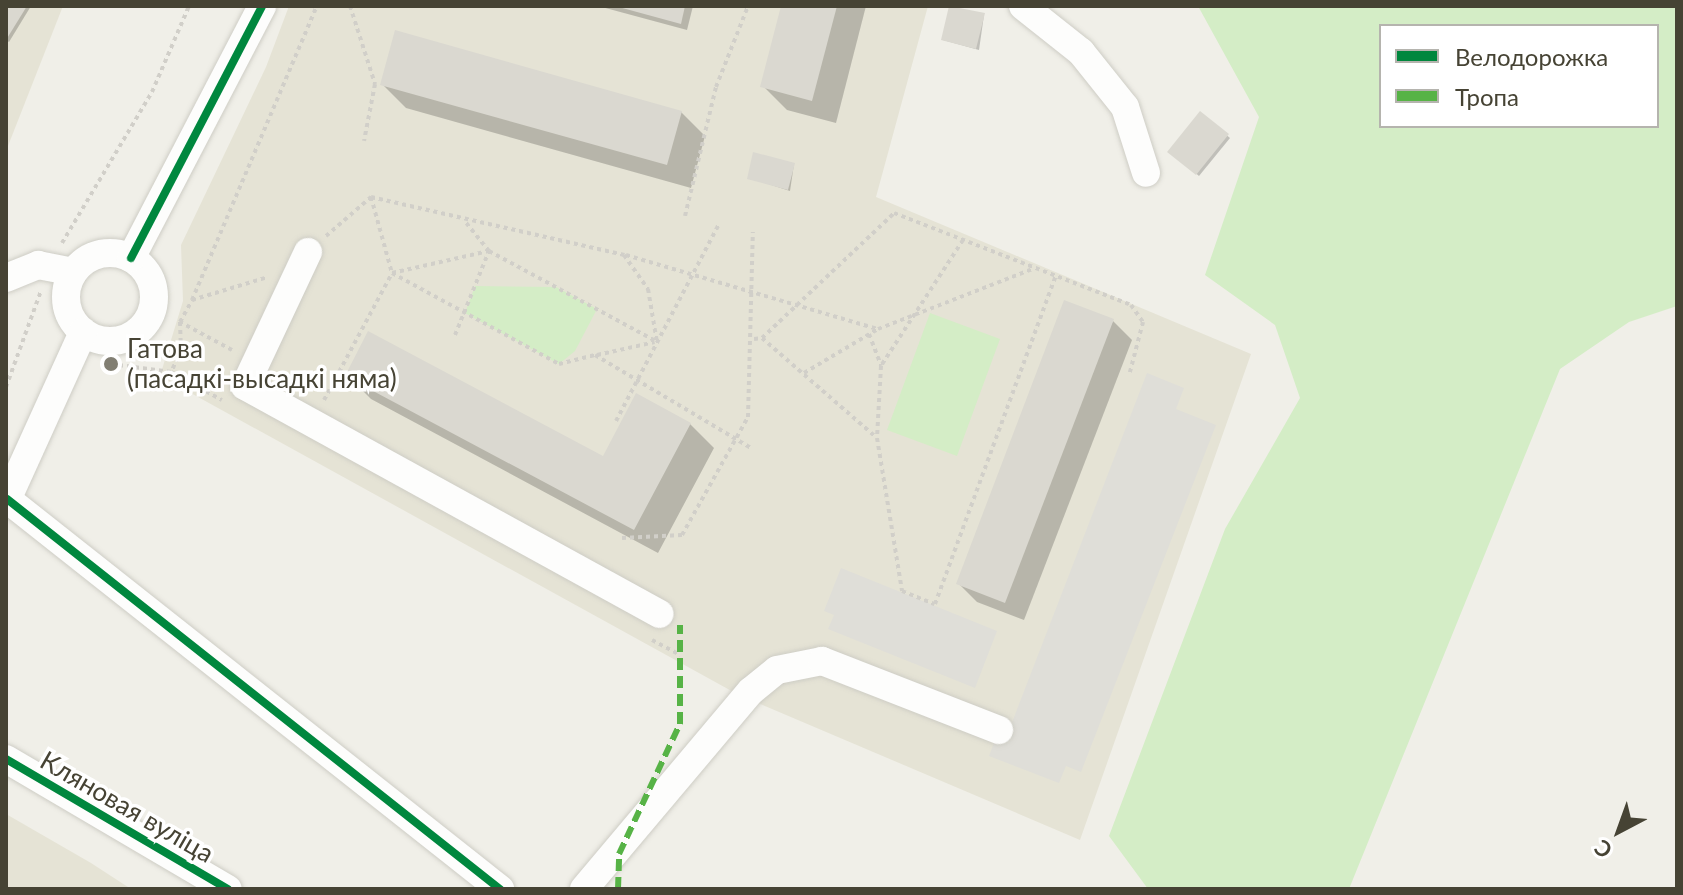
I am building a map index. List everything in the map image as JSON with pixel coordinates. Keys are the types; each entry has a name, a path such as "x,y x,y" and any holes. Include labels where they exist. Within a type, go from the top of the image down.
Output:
{"street":[{"path":"131,258 262,6"},
{"path":"1023,6 1081,52 1125,107 1146,173"},
{"path":"308,252 245,386 659,614"},
{"path":"6,278 63,268 99,254 131,258 145,271 153,289 153,308 144,326 128,337 96,336 68,310 63,268"},
{"path":"96,336 7,500 500,889"},
{"path":"584,889 751,691 777,670 822,661 999,730"},
{"name":"Кляновая вуліца","path":"6,759 228,889"}],"path":[{"path":"6,387 152,92 189,6"},
{"path":"256,363 180,322 317,6"},
{"path":"350,6 375,84 364,141"},
{"path":"685,216 716,87 748,6"},
{"path":"192,300 281,274 371,197"},
{"path":"371,197 624,255 878,329"},
{"path":"312,423 392,273 371,197"},
{"path":"754,339 762,338 894,213 1131,305 1143,322 1130,372"},
{"path":"463,218 489,251 657,342"},
{"path":"616,421 719,224"},
{"path":"622,538 682,535 748,417 754,339 753,232"},
{"path":"881,366 963,240"},
{"path":"392,273 489,251"},
{"path":"455,335 489,251"},
{"path":"624,255 648,289 657,342"},
{"path":"804,373 869,333 1035,268"},
{"path":"392,273 559,364 657,342"},
{"path":"865,325 881,366 877,438 902,591 935,604 1056,276"},
{"path":"96,336 111,364 171,372"},
{"path":"762,338 877,438"},
{"path":"595,355 751,448"}],"shaded area":[{"path":"6,6 63,6 6,151"},
{"path":"289,6 928,6 876,197 1251,354 1080,840 737,694 160,376 183,301 181,245 266,67"},
{"path":"1147,373 1184,388 1176,409 1216,425 1081,772 1066,766 1059,783 989,756 997,735 1006,738"},
{"path":"841,568 997,631 975,688 828,629 834,615 824,611"},
{"path":"6,814 91,863 131,889 6,889"}],"green space":[{"path":"1198,6 1677,6 1677,306 1629,322 1560,369 1349,889 1148,889 1109,836 1225,529 1300,398 1275,325 1205,275 1259,117"},
{"path":"475,286 556,287 597,309 575,351 559,364 465,313"},
{"path":"930,313 1000,339 957,456 887,430"}],"building":[{"path":"6,6 27,6 6,40"},
{"path":"615,6 685,6 681,24"},
{"path":"781,6 837,6 812,101 760,87"},
{"path":"949,6 985,13 976,49 941,40"},
{"path":"395,30 682,111 667,165 380,85"},
{"path":"1200,111 1229,134 1196,175 1167,152"},
{"path":"753,152 795,163 788,190 747,179"},
{"path":"1064,300 1114,319 1005,603 956,584"},
{"path":"368,331 603,456 636,393 691,423 634,530 345,376"}],"marked path":[{"path":"618,889 619,854 680,724 680,625"}],"cycle path":[{"path":"131,258 262,6"},
{"path":"7,499 500,889"},
{"path":"6,759 228,889"}],"place":[{"name":"Гатова (пасадкі-высадкі няма)","path":"111,364"}]}
